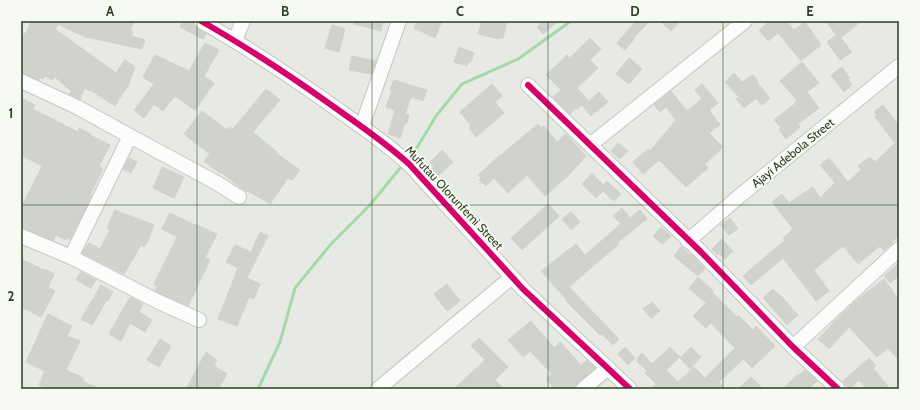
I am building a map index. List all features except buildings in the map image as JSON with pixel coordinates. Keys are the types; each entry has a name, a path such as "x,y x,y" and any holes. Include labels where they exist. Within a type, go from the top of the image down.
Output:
{"street":[{"name":"Mufutau Olorunfemi Street","path":"201,21 235,40 280,69 362,126 410,164 523,289 630,389"},
{"path":"235,40 243,21"},
{"path":"362,126 399,21"},
{"path":"590,145 746,21"},
{"name":"Ajayi Adebola Street","path":"688,241 736,199 899,66"},
{"path":"21,81 78,107 217,183 239,197"},
{"path":"528,85 701,252 792,347 838,389"},
{"path":"71,257 130,136"},
{"path":"21,236 71,257 159,302 199,320"},
{"path":"792,347 899,249"},
{"path":"378,389 512,277"},
{"path":"583,389 608,368"}],"waterway":[{"path":"415,151 436,116 462,84 518,59 571,21"},
{"path":"258,389 280,342 295,288 331,244 370,205 401,167"}],"cycle path":[{"path":"201,21 296,81 390,147 409,164 523,289 630,389"},
{"path":"528,85 701,252 793,347 838,389"}]}
